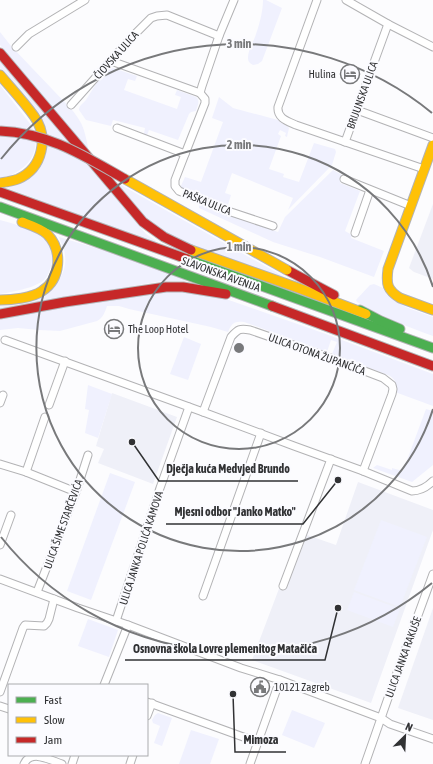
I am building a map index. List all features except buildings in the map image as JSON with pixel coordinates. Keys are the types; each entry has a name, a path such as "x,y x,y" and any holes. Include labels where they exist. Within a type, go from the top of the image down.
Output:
{"main road":[{"path":"0,53 143,222 155,232 169,240 200,253 341,303 433,343"},
{"path":"0,76 34,116 38,122 43,139 41,153 32,170 18,179 0,183"},
{"path":"0,131 14,131 39,136 61,144 79,153 366,314"},
{"path":"433,145 388,269 387,283 392,293 400,298 433,310"},
{"name":"SLAVONSKA AVENIJA","path":"0,192 433,348"},
{"path":"0,208 49,236 54,244 59,258 55,275 46,288 40,292 0,300"},
{"name":"SLAVONSKA AVENIJA","path":"0,208 259,301 433,366"},
{"path":"0,314 65,302 166,287 198,289 259,301"}],"street":[{"path":"16,47 29,34 85,0"},
{"name":"PAŠKA ULICA","path":"234,0 219,36 202,86 200,93 205,99 205,102 175,180 175,186 179,191 228,211 273,226"},
{"name":"BRIJUNSKA ULICA","path":"317,0 278,107 278,111 282,118 286,121 345,142 388,24"},
{"path":"346,0 360,3 388,24 433,47"},
{"name":"ČIOVSKA ULICA","path":"71,105 130,39 151,18 168,15 219,36"},
{"path":"111,61 200,93"},
{"path":"357,110 433,138"},
{"path":"117,128 185,154"},
{"path":"345,142 424,168"},
{"path":"344,179 411,206"},
{"path":"355,233 370,190"},
{"name":"ULICA OTONA ŽUPANČIČA","path":"203,412 231,337 237,330 250,330 328,357 384,378 392,385 393,388 363,471"},
{"path":"5,340 261,433 412,490 417,491 422,489 433,481"},
{"path":"49,405 65,362"},
{"path":"0,403 3,395"},
{"name":"ULICA JANKA POLIĆA KAMOVA","path":"116,621 160,488 189,407"},
{"path":"26,472 45,417"},
{"path":"203,596 261,433"},
{"name":"ULICA ŠIME STARČEVIĆA","path":"38,592 76,492 88,455"},
{"path":"283,586 331,459"},
{"path":"0,464 26,472 76,492"},
{"path":"0,545 11,515"},
{"name":"ULICA JANKA RAKUŠE","path":"365,764 433,574"},
{"path":"0,579 241,668 280,680 381,718 390,724 433,739"},
{"path":"0,692 23,628 25,626 44,626 47,623 54,599"},
{"path":"104,684 128,625"},
{"path":"250,764 280,680"},
{"path":"149,703 257,742"},
{"path":"24,764 26,760 33,756 39,756 62,764"}],"shaded area":[{"path":"263,0 282,8 262,61 253,65 248,59 248,55 259,24"},
{"path":"0,32 11,46 73,111 83,127 88,151 0,45"},
{"path":"0,61 139,226 146,234 156,241 155,243 7,188 21,183 43,161 46,154 47,145 45,128 40,114 0,68"},
{"path":"113,68 137,76 135,81 128,79 124,90 177,109 181,97 175,95 177,90 196,97 198,102 196,111 189,114 178,140 149,130 147,135 144,134 145,128 113,120 111,126 86,120 79,110 80,107 101,77"},
{"path":"0,85 31,125 34,132 35,146 31,158 22,169 13,174 0,178"},
{"path":"219,97 233,108 278,120 289,128 287,137 285,136 286,133 280,130 278,134 281,136 269,169 284,174 283,177 299,182 314,143 335,149 336,152 332,165 288,210 293,198 232,173 225,193 231,195 227,208 180,188 185,177 201,182 223,122 212,118"},
{"path":"333,170 342,175 340,183 360,191 345,231 352,235 351,238 384,251 374,277 320,257 273,242 199,208 199,204 278,232 285,217"},
{"path":"114,181 290,281 196,248 167,234 147,219"},
{"path":"433,204 433,279 414,272 409,268"},
{"path":"0,220 28,229 47,242 52,254 52,263 47,276 40,283 23,289 0,294"},
{"path":"59,237 106,251 184,279 185,281 162,281 0,309 0,304 47,292 55,285 65,266 64,251"},
{"path":"374,284 383,288 388,296 398,303 433,317 433,336 394,321 357,302 356,300 370,285"},
{"path":"157,292 194,292 223,298 433,374 433,406 395,392 395,382 393,378 388,375 332,354 337,342 331,340 327,352 244,322 234,323 228,332 119,306 107,306 105,313 99,320 60,331 18,328 0,330 0,320 36,312"},
{"path":"184,337 201,344 188,380 170,374"},
{"path":"88,385 112,394 98,438 85,433 89,410 85,409"},
{"path":"112,393 177,417 153,484 98,463 104,449 96,446"},
{"path":"426,409 433,411 433,465 412,482 373,468 377,465 392,470 392,468 403,471"},
{"path":"110,473 135,482 91,600 67,591"},
{"path":"358,482 433,510 433,530 371,703 252,660 280,586 286,588 307,535 336,545"},
{"path":"381,520 427,537 400,607 354,590"},
{"path":"354,592 400,609 393,627 347,610"},
{"path":"433,608 433,720 398,708"},
{"path":"88,619 118,630 109,657 78,646"},
{"path":"292,710 325,723 314,748 282,735"},
{"path":"158,713 172,718 162,746 154,743 160,726 153,723 152,720"},
{"path":"191,730 219,739 210,764 179,764"}],"traffic: fast":[{"path":"0,207 272,306"},
{"path":"187,259 433,348"},
{"path":"360,310 400,329"}],"traffic: slow":[{"path":"0,75 34,116 39,124 42,142 38,160 26,174 16,180 0,183"},
{"path":"433,145 388,269 387,279 388,286 392,292 400,298 433,310"},
{"path":"125,179 287,270"},
{"path":"0,300 22,298 38,293 48,286 56,272 58,264 56,248 52,241 47,234 41,230 22,222"},
{"path":"191,250 366,314"}],"traffic: jam":[{"path":"0,53 143,222 164,237 191,250"},
{"path":"0,131 34,136 66,147 125,179"},
{"path":"0,192 187,259"},
{"path":"287,270 334,295"},
{"path":"0,314 65,302 166,287 183,287 226,294"},
{"path":"272,306 433,366"}],"place":[{"name":"Hulina","path":"350,74"},
{"name":"The Loop Hotel","path":"114,329"},
{"name":"Dječja kuća Medvjed Brundo","path":"132,442"},
{"name":"Mjesni odbor \"Janko Matko\"","path":"338,480"},
{"name":"Osnovna škola Lovre plemenitog Matačića","path":"338,608"},
{"name":"10121 Zagreb","path":"260,687"},
{"name":"Mimoza","path":"233,694"}]}
